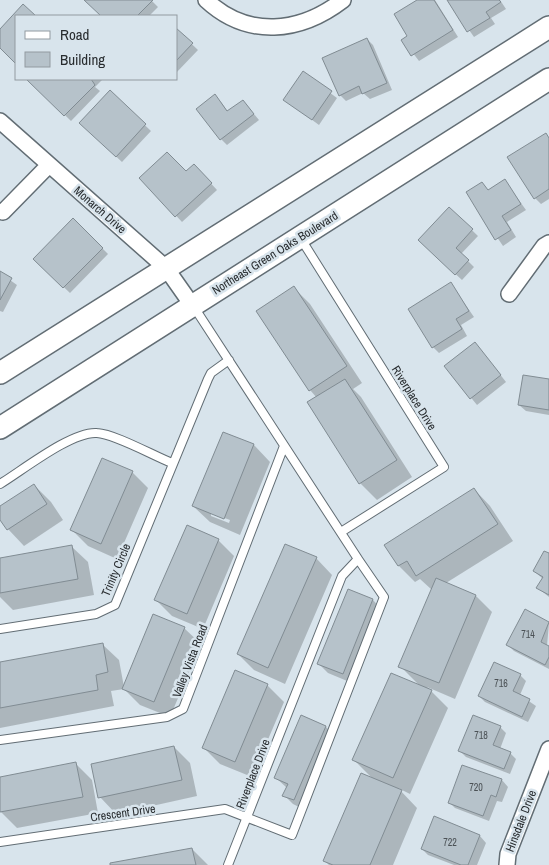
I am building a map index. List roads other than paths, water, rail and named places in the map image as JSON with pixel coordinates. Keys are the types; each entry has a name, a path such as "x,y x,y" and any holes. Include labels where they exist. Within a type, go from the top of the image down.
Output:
{"main road":[{"path":"0,373 549,27"},
{"name":"Northeast Green Oaks Boulevard","path":"0,428 549,79"}],"street":[{"path":"206,0 217,10 248,25 278,28 296,25 330,9 343,0"},
{"name":"Monarch Drive","path":"0,121 166,268 192,305"},
{"path":"3,212 49,165"},
{"path":"509,294 544,246 549,243"},
{"name":"Hinsdale Drive","path":"507,865 508,854 549,749"}],"lane":[{"name":"Riverplace Drive","path":"300,237 444,467 341,532"},
{"path":"192,305 358,559"},
{"name":"Trinity Circle","path":"0,629 96,614 115,605 208,379 229,360"},
{"path":"0,484 74,438 92,433 106,435 172,464"},
{"name":"Valley Vista Road","path":"0,740 167,718 184,709 284,446"},
{"name":"Riverplace Drive","path":"228,865 342,576 358,559"},
{"name":"Crescent Drive","path":"0,842 224,809 292,835 384,597 358,559"}]}
